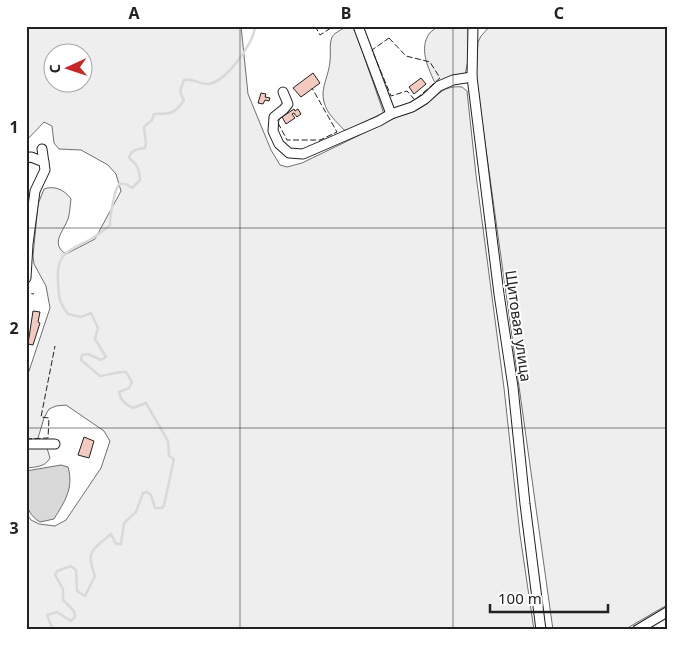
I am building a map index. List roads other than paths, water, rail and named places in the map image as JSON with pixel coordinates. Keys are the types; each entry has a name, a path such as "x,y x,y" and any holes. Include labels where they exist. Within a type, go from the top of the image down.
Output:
{"street":[{"path":"358,26 391,114"},
{"path":"474,30 483,26"},
{"name":"Щитовая улица","path":"474,30 472,77 499,294 513,387 541,630"},
{"path":"283,92 288,104 274,117 273,131 279,144 289,152 303,154 391,114 412,107 425,99 439,86 453,80 472,77"},
{"path":"27,273 31,190 45,170 42,149"},
{"path":"26,158 31,157 44,162"},
{"path":"26,444 55,444"},
{"path":"637,630 667,612"}],"waterway":[{"path":"53,630 47,615 57,612 71,621 75,617 74,611 63,600 63,589 55,575 57,571 71,566 76,570 77,591 85,596 95,576 91,561 92,551 111,534 116,544 121,544 124,523 136,512 143,493 147,492 151,495 155,508 162,508 174,459 169,456 168,441 146,403 133,408 122,400 119,392 129,388 132,382 126,372 100,376 81,360 82,355 88,354 101,360 106,357 95,339 98,328 91,313 81,317 68,314 62,305 59,291 59,264 70,250 94,237 110,225 115,192 119,184 126,184 132,188 140,180 138,168 129,158 135,150 145,148 144,127 152,120 154,114 168,113 178,108 184,100 181,92 184,80 207,84 222,78 244,52 254,33 255,26"}]}
